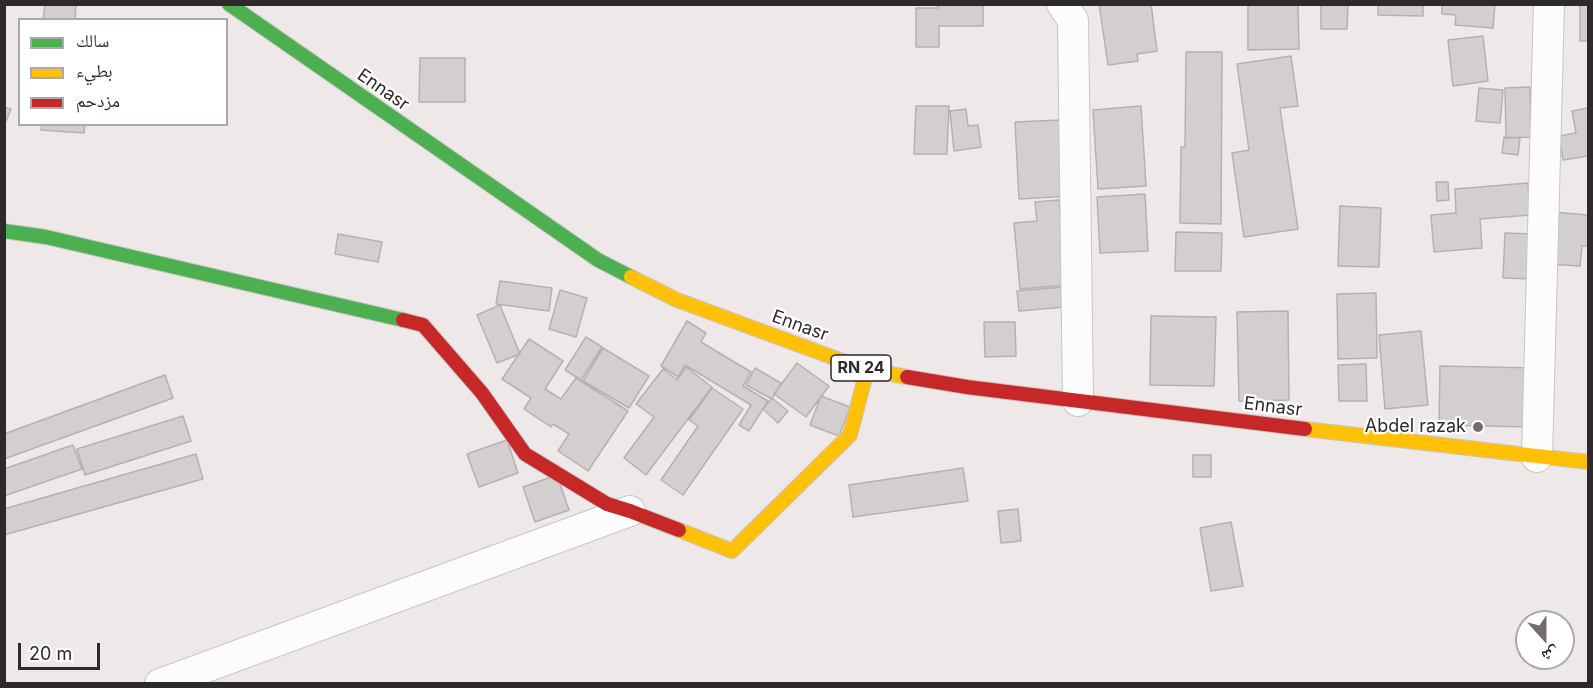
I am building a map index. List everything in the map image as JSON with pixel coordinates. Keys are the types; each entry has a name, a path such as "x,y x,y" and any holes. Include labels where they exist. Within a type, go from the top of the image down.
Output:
{"main road":[{"name":"Ennasr","path":"229,4 598,260 677,300 867,370 967,387 1588,462"},
{"path":"4,231 46,237 423,325 482,393 525,454 607,504 732,551 850,435 867,370"}],"street":[{"path":"1062,4 1074,20 1078,401"},
{"path":"1538,457 1549,4"},
{"path":"160,684 630,511"}],"building":[{"path":"45,4 76,4 75,18 43,18"},
{"path":"938,4 983,4 983,26 939,26 939,47 916,47 916,8 938,8"},
{"path":"1099,4 1151,4 1157,51 1137,54 1138,61 1108,65"},
{"path":"1248,4 1298,4 1299,49 1248,50"},
{"path":"1321,4 1348,4 1347,29 1321,29"},
{"path":"1378,4 1423,4 1423,16 1378,15"},
{"path":"1442,4 1495,4 1493,28 1455,25 1456,15 1442,14"},
{"path":"1580,4 1588,4 1588,41 1580,41"},
{"path":"1483,36 1488,81 1453,86 1448,40"},
{"path":"1186,52 1222,52 1221,224 1180,223 1181,147 1185,147"},
{"path":"1291,56 1298,106 1280,108 1298,229 1244,237 1232,153 1249,150 1237,64"},
{"path":"420,58 465,58 465,102 419,102"},
{"path":"1530,87 1531,137 1506,138 1505,88"},
{"path":"1479,88 1503,90 1500,123 1476,121"},
{"path":"916,106 949,106 947,154 914,154"},
{"path":"1141,106 1146,186 1098,189 1093,110"},
{"path":"4,107 11,109 4,126"},
{"path":"1588,108 1588,156 1563,160 1559,136 1576,133 1572,111"},
{"path":"966,109 968,126 978,125 981,147 954,151 950,111"},
{"path":"1060,120 1070,196 1019,199 1015,122"},
{"path":"42,126 85,126 84,133 41,130"},
{"path":"1504,137 1520,138 1518,155 1502,153"},
{"path":"1436,182 1448,182 1449,200 1437,201"},
{"path":"1528,183 1530,215 1480,219 1482,248 1434,252 1431,215 1456,213 1455,189"},
{"path":"1145,194 1148,251 1100,253 1097,197"},
{"path":"1059,200 1067,285 1020,289 1014,223 1037,221 1035,202"},
{"path":"1340,206 1381,208 1379,267 1338,266"},
{"path":"1552,212 1588,215 1588,246 1582,246 1580,266 1548,264"},
{"path":"1176,232 1222,233 1221,271 1175,271"},
{"path":"1505,233 1534,234 1533,279 1503,278"},
{"path":"338,234 382,242 378,262 335,254"},
{"path":"500,281 552,288 549,311 496,304"},
{"path":"1064,287 1066,307 1019,311 1017,291"},
{"path":"560,290 587,298 576,337 549,329"},
{"path":"1376,293 1377,358 1338,359 1337,294"},
{"path":"500,305 520,354 497,363 477,315"},
{"path":"1288,311 1289,400 1239,401 1237,312"},
{"path":"1151,316 1216,317 1214,386 1150,385"},
{"path":"687,321 706,333 701,342 751,372 743,386 768,401 749,431 739,425 751,405 685,365 678,377 661,366"},
{"path":"984,322 1015,322 1016,356 985,357"},
{"path":"1421,331 1428,405 1385,409 1379,335"},
{"path":"586,337 602,347 581,380 565,370"},
{"path":"529,339 563,361 545,389 561,399 576,378 628,411 588,471 558,451 569,434 553,424 551,427 524,409 531,398 502,379"},
{"path":"603,348 649,376 629,408 583,381"},
{"path":"797,363 829,386 806,417 774,394"},
{"path":"1366,364 1367,401 1339,401 1338,365"},
{"path":"1440,366 1534,368 1532,427 1439,425"},
{"path":"686,367 712,387 646,475 624,458 654,417 636,404 663,369 677,380"},
{"path":"755,368 781,383 772,399 746,385"},
{"path":"165,375 173,398 4,459 4,434"},
{"path":"712,388 743,409 683,495 661,480 698,426 689,420"},
{"path":"821,396 850,407 839,436 810,425"},
{"path":"772,398 788,411 778,423 763,409"},
{"path":"183,416 191,441 85,475 77,449"},
{"path":"507,440 518,473 479,487 467,454"},
{"path":"73,445 82,469 4,496 4,469"},
{"path":"196,454 203,479 4,535 4,509"},
{"path":"1193,455 1211,455 1211,477 1193,477"},
{"path":"963,468 968,501 853,517 849,485"},
{"path":"557,475 569,510 535,522 523,487"},
{"path":"1018,509 1021,541 1001,543 998,511"},
{"path":"1231,522 1243,586 1211,591 1200,528"}],"traffic: fast":[{"path":"229,4 598,260 631,277"},
{"path":"4,231 46,237 403,320"}],"traffic: slow":[{"path":"631,277 677,300 867,370 907,377"},
{"path":"679,530 732,551 850,435 867,370"},
{"path":"1305,429 1588,462"}],"traffic: jam":[{"path":"403,320 423,325 482,393 525,454 607,504 679,530"},
{"path":"907,377 967,387 1305,429"}],"place":[{"name":"Abdel razak","path":"1478,427"}]}
